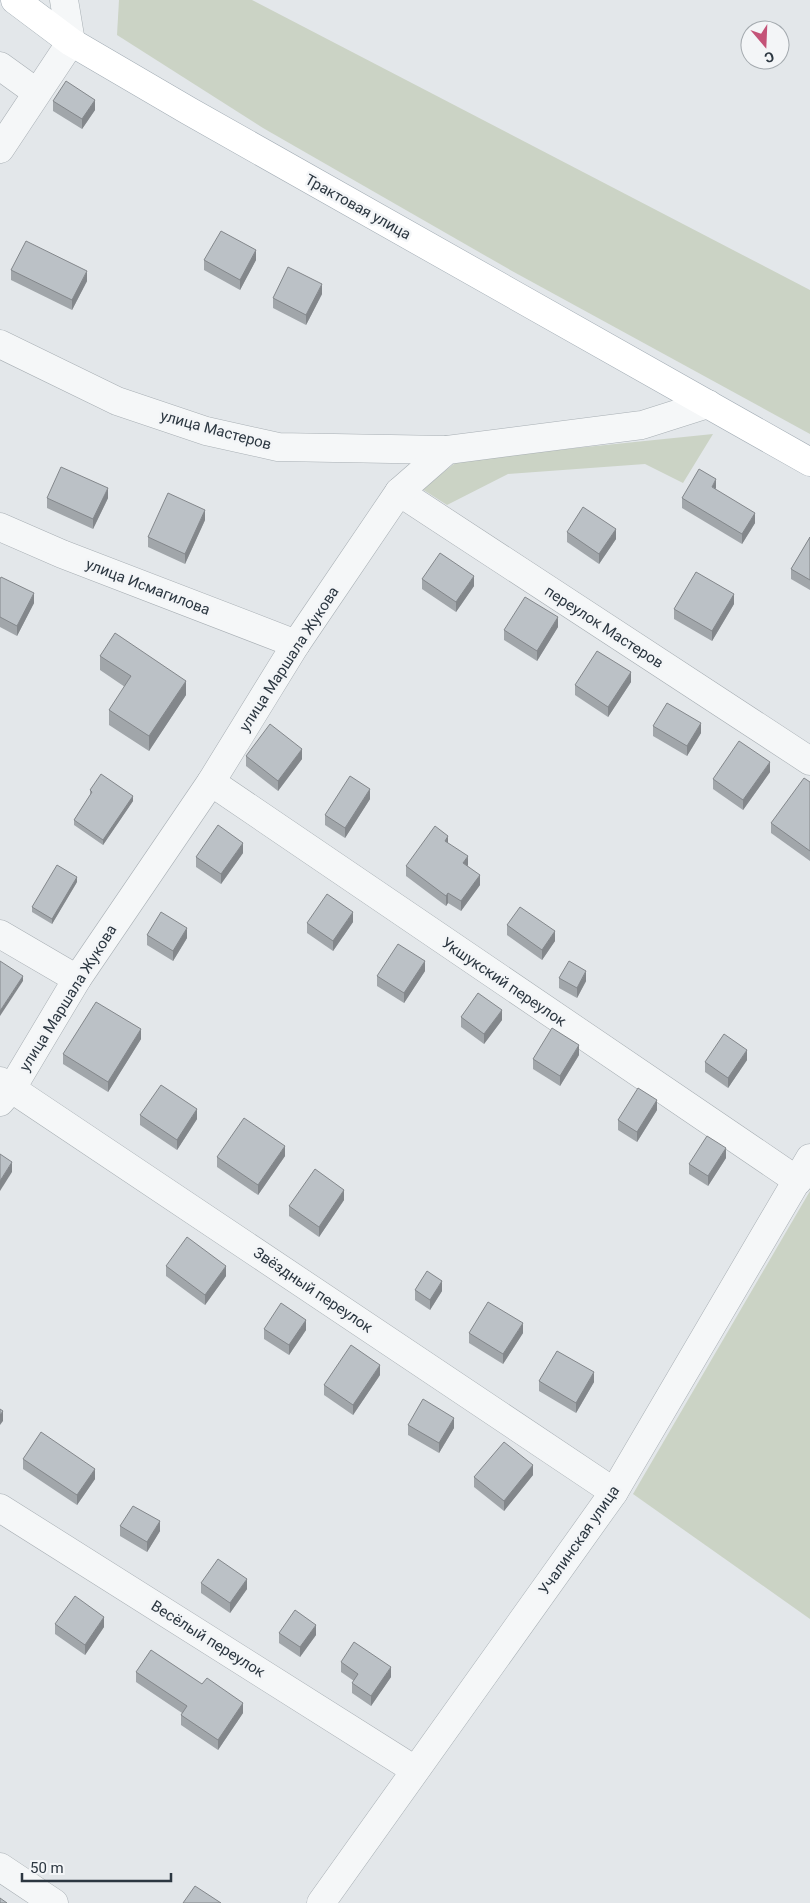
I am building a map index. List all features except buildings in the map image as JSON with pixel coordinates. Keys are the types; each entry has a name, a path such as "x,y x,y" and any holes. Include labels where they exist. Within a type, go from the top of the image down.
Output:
{"main road":[{"name":"Трактовая улица","path":"14,0 71,42 189,112 810,462"}],"street":[{"path":"0,149 36,92 71,42 64,0"},
{"path":"0,66 36,92"},
{"name":"улица Мастеров","path":"0,344 117,401 206,431 278,447 447,450"},
{"path":"447,450 642,425 708,404"},
{"name":"улица Маршала Жукова","path":"4,1090 211,782 296,644 398,492 447,450"},
{"name":"переулок Мастеров","path":"398,492 810,761"},
{"name":"улица Исмагилова","path":"0,527 62,554 296,644"},
{"name":"Укшукский переулок","path":"211,782 804,1170"},
{"path":"0,934 77,979"},
{"name":"Звёздный переулок","path":"4,1090 614,1492"},
{"name":"Учалинская улица","path":"321,1903 614,1492 804,1170"},
{"name":"Весёлый переулок","path":"0,1508 415,1770"},
{"path":"0,1867 54,1903"}],"shaded area":[{"path":"119,0 252,0 810,290 810,434 512,271 263,128 117,35"},
{"path":"713,434 683,483 645,464 508,474 447,505 422,489 459,460"},
{"path":"810,1191 810,1619 633,1494"}]}
